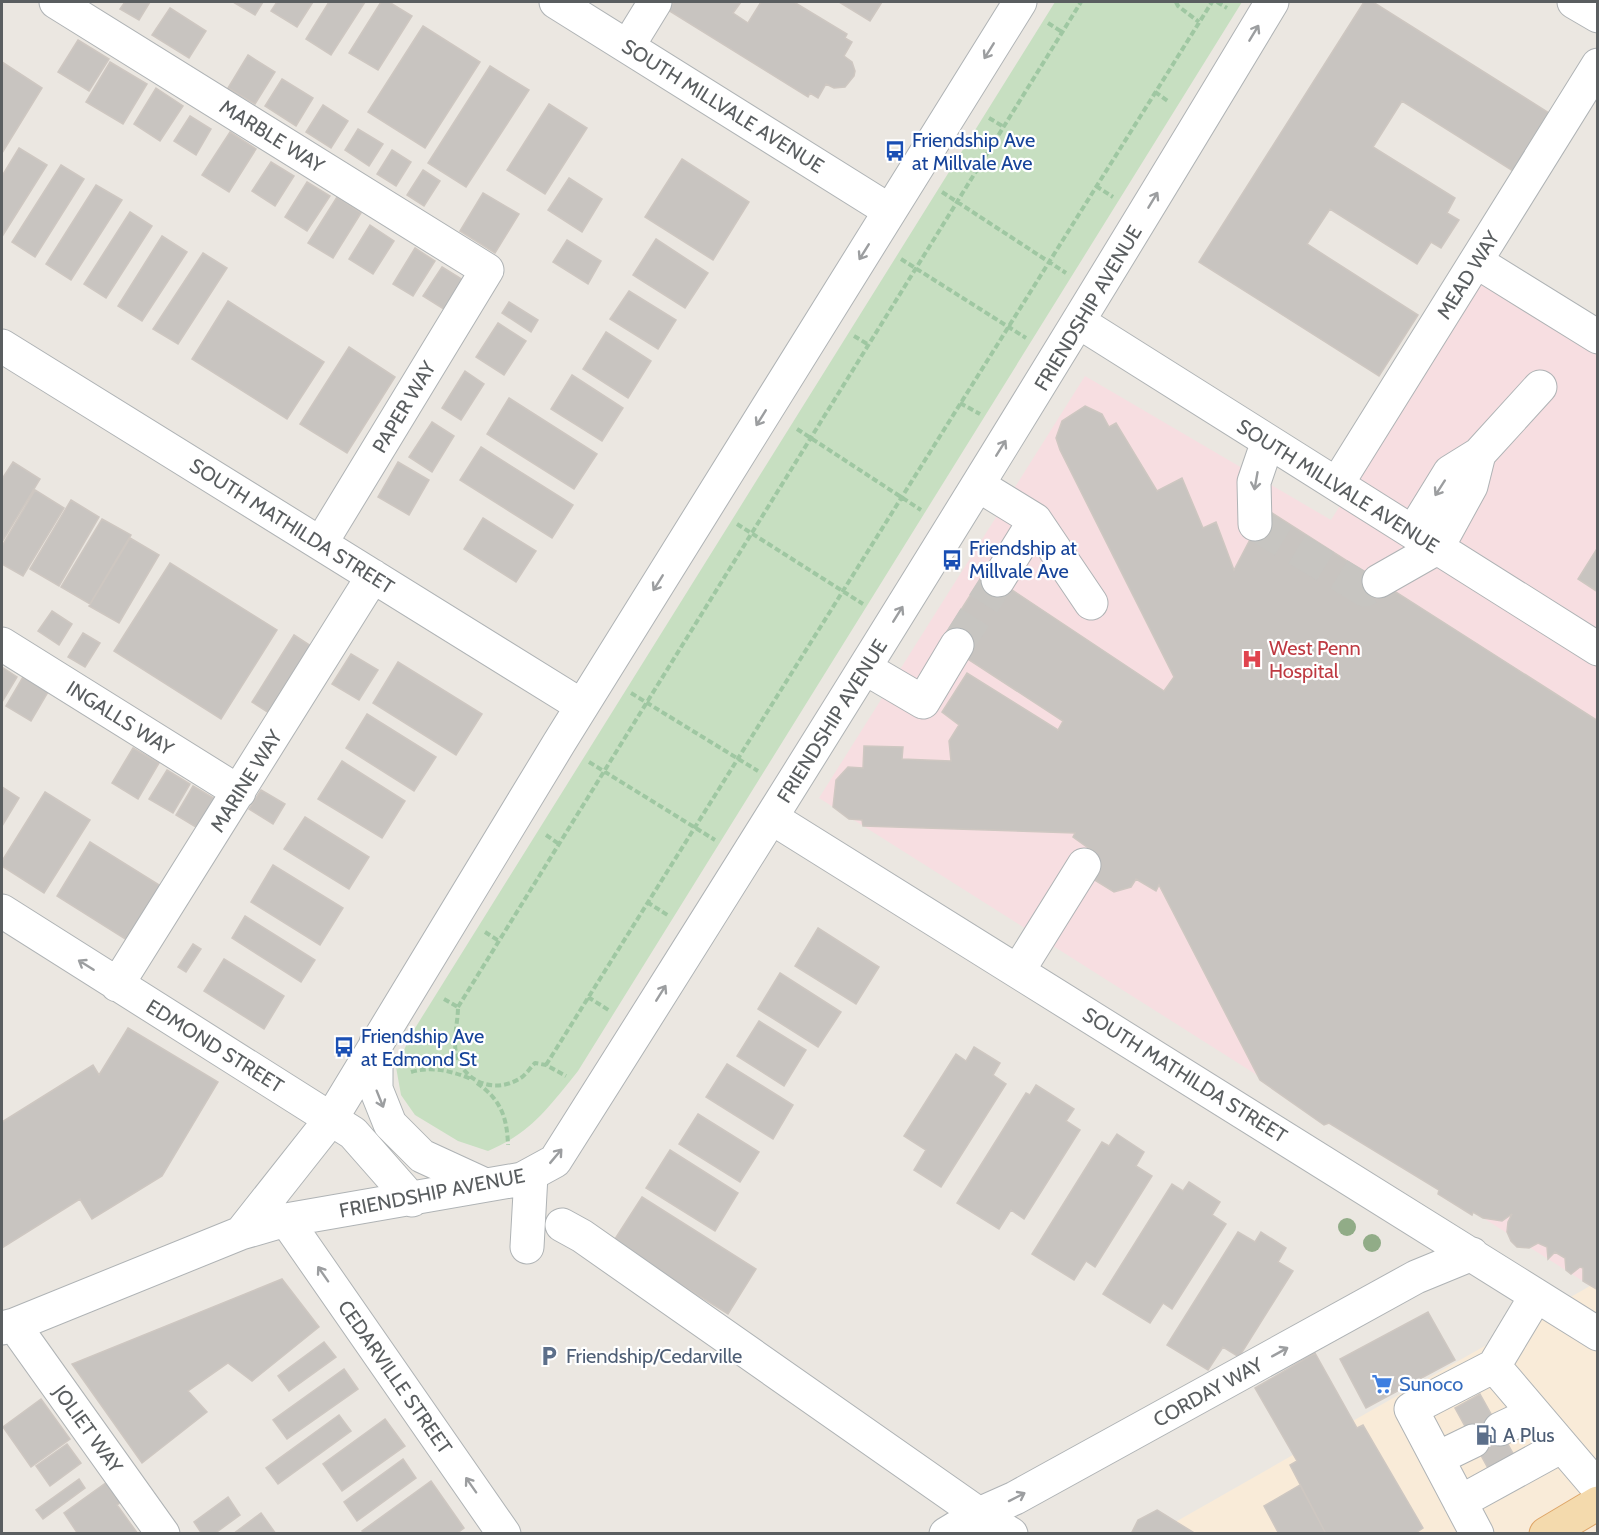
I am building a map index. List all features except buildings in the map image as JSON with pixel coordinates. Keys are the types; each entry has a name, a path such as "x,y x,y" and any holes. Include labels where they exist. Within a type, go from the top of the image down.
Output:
{"main road":[{"path":"1545,1533 1598,1503"}],"street":[{"name":"MARBLE WAY","path":"56,2 487,270"},
{"name":"SOUTH MILLVALE AVENUE","path":"556,2 890,211"},
{"path":"628,46 655,2"},
{"name":"FRIENDSHIP AVENUE","path":"241,1233 331,1119 376,1041 582,706 1020,2"},
{"name":"FRIENDSHIP AVENUE","path":"8,1327 241,1233 286,1220 412,1200 522,1179 555,1161 865,668 1079,322 1272,2"},
{"path":"1574,2 1598,16"},
{"name":"MEAD WAY","path":"1337,484 1598,65"},
{"path":"1477,262 1598,337"},
{"name":"PAPER WAY","path":"321,543 487,270"},
{"name":"SOUTH MILLVALE AVENUE","path":"1079,322 1598,649"},
{"name":"SOUTH MATHILDA STREET","path":"2,346 582,706"},
{"path":"1379,581 1425,540 1450,472 1479,454 1540,387"},
{"path":"1255,524 1254,482 1268,441"},
{"path":"978,485 1035,520 1091,603"},
{"path":"998,580 1035,520"},
{"name":"MARINE WAY","path":"117,985 373,576"},
{"name":"INGALLS WAY","path":"2,644 239,792"},
{"path":"865,668 923,702 957,645"},
{"name":"SOUTH MATHILDA STREET","path":"772,818 1598,1334"},
{"path":"1018,971 1084,865"},
{"name":"EDMOND STREET","path":"2,911 353,1132 412,1200"},
{"path":"376,1041 376,1089 390,1124 422,1156 485,1185"},
{"path":"527,1247 531,1175"},
{"name":"CEDARVILLE STREET","path":"286,1220 504,1533"},
{"path":"562,1224 979,1514 1011,1533"},
{"name":"CORDAY WAY","path":"946,1533 979,1514 1015,1498 1416,1277 1472,1254"},
{"path":"1477,1533 1411,1409 1494,1366 1536,1296"},
{"name":"JOLIET WAY","path":"8,1327 163,1533"},
{"path":"1494,1366 1598,1488"},
{"path":"1438,1458 1534,1413"},
{"path":"1460,1502 1562,1446"}],"path":[{"path":"508,1148 507,1126 500,1108 489,1091 464,1071 456,1054 458,1007 1082,2"},
{"path":"1176,2 1199,22"},
{"path":"546,1065 1212,2"},
{"path":"1155,92 1170,103"},
{"path":"1096,186 1120,202"},
{"path":"933,187 1073,277"},
{"path":"899,259 1032,342"},
{"path":"960,403 985,417"},
{"path":"795,427 925,513"},
{"path":"735,522 867,606"},
{"path":"629,692 762,774"},
{"path":"587,761 719,842"},
{"path":"647,902 672,918"},
{"path":"439,997 458,1007"},
{"path":"588,997 613,1013"},
{"path":"410,1073 420,1070 450,1070 488,1086 521,1079 535,1063 546,1065 571,1079"}],"shaded area":[{"name":"West Penn Hospital","path":"1481,281 1597,354 1597,1290 819,798 1085,376 1331,520"},
{"path":"1597,1282 1597,1533 1156,1533"}],"green space":[{"path":"1055,2 1242,2 578,1071 538,1118 503,1144 488,1151 458,1141 415,1115 401,1095 396,1067 412,1033"}],"tunnel":[{"path":"1255,524 1365,590 1379,581"},
{"path":"957,645 998,580"}],"place":[{"name":"Friendship Ave at Millvale Ave","path":"895,151"},
{"name":"Friendship at Millvale Ave","path":"952,560"},
{"name":"West Penn Hospital","path":"1252,659"},
{"name":"Friendship Ave at Edmond St","path":"344,1047"},
{"name":"Friendship/Cedarville","path":"549,1356"},
{"name":"Sunoco","path":"1382,1384"},
{"name":"A Plus","path":"1486,1435"}]}
